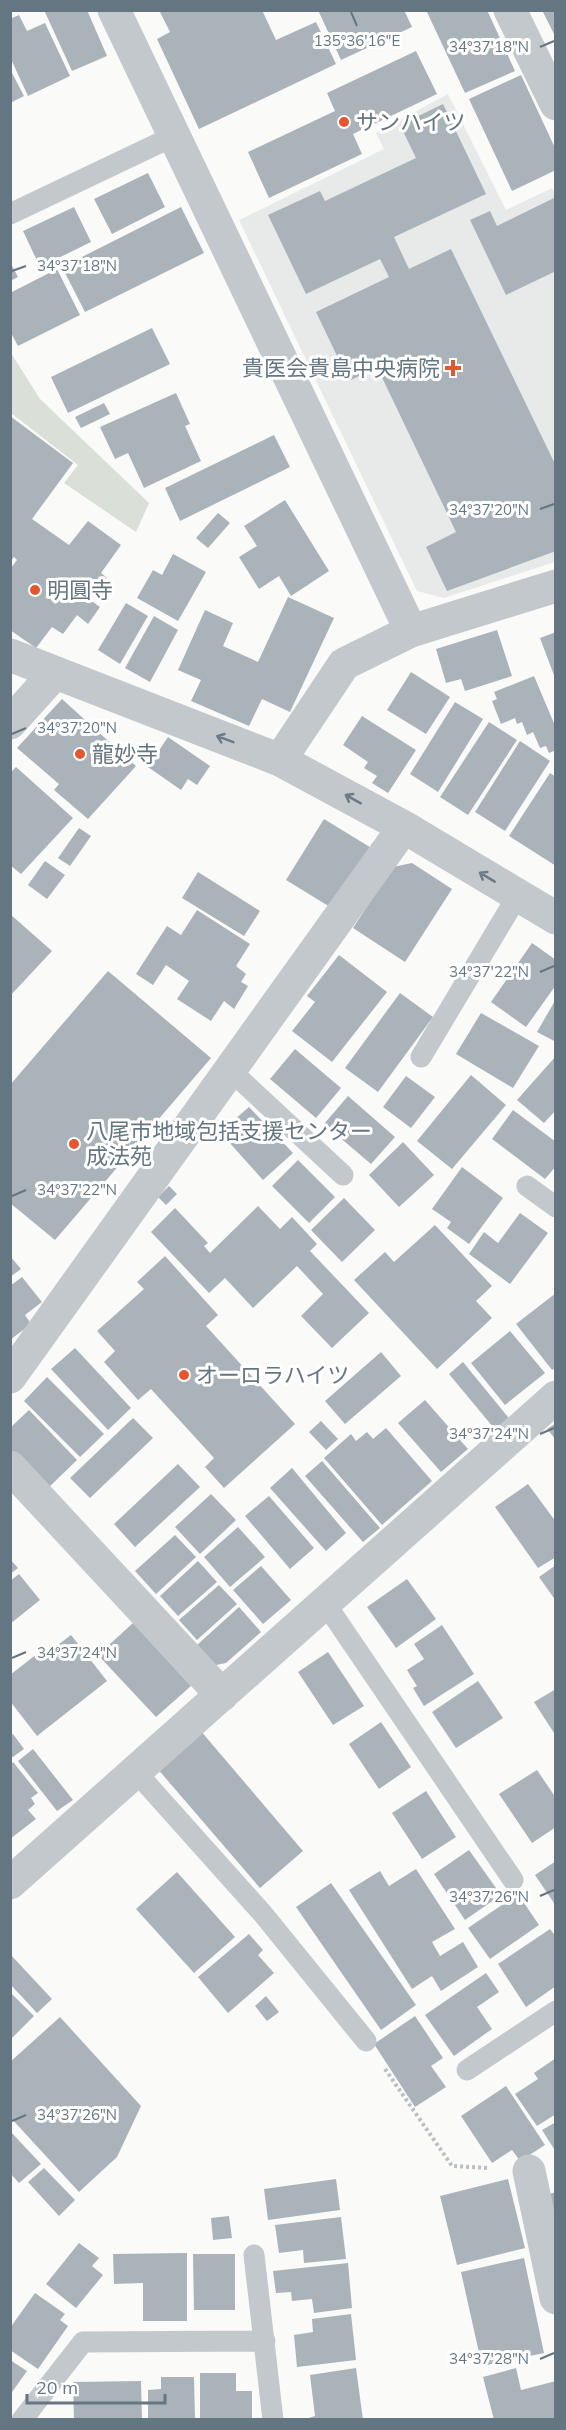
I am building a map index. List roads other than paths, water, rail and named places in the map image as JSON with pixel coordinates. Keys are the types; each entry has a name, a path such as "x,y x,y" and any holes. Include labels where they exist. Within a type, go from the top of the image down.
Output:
{"street":[{"path":"114,10 411,631"},
{"path":"510,10 555,104"},
{"path":"280,760 344,664 411,631 555,586"},
{"path":"10,655 280,760 404,827 555,918"},
{"path":"10,723 55,673"},
{"path":"10,1377 404,827"},
{"path":"12,1878 136,1772 555,1397"},
{"path":"10,1467 222,1695"},
{"path":"529,2171 555,2298"}],"lane":[{"path":"10,214 174,136"},
{"path":"421,1057 518,896"},
{"path":"230,1070 343,1175"},
{"path":"527,1186 555,1208"},
{"path":"325,1603 513,1880"},
{"path":"136,1772 263,1914 366,2041"},
{"path":"467,2070 555,2012"},
{"path":"254,2255 273,2420"},
{"path":"22,2420 83,2342 265,2341"}],"place":[{"name":"サンハイツ","path":"344,122"},
{"name":"貴医会貴島中央病院","path":"453,368"},
{"name":"明圓寺","path":"35,590"},
{"name":"龍妙寺","path":"80,754"},
{"name":"八尾市地域包括支援センター 成法苑","path":"74,1144"},
{"name":"オーロラハイツ","path":"184,1375"}]}
